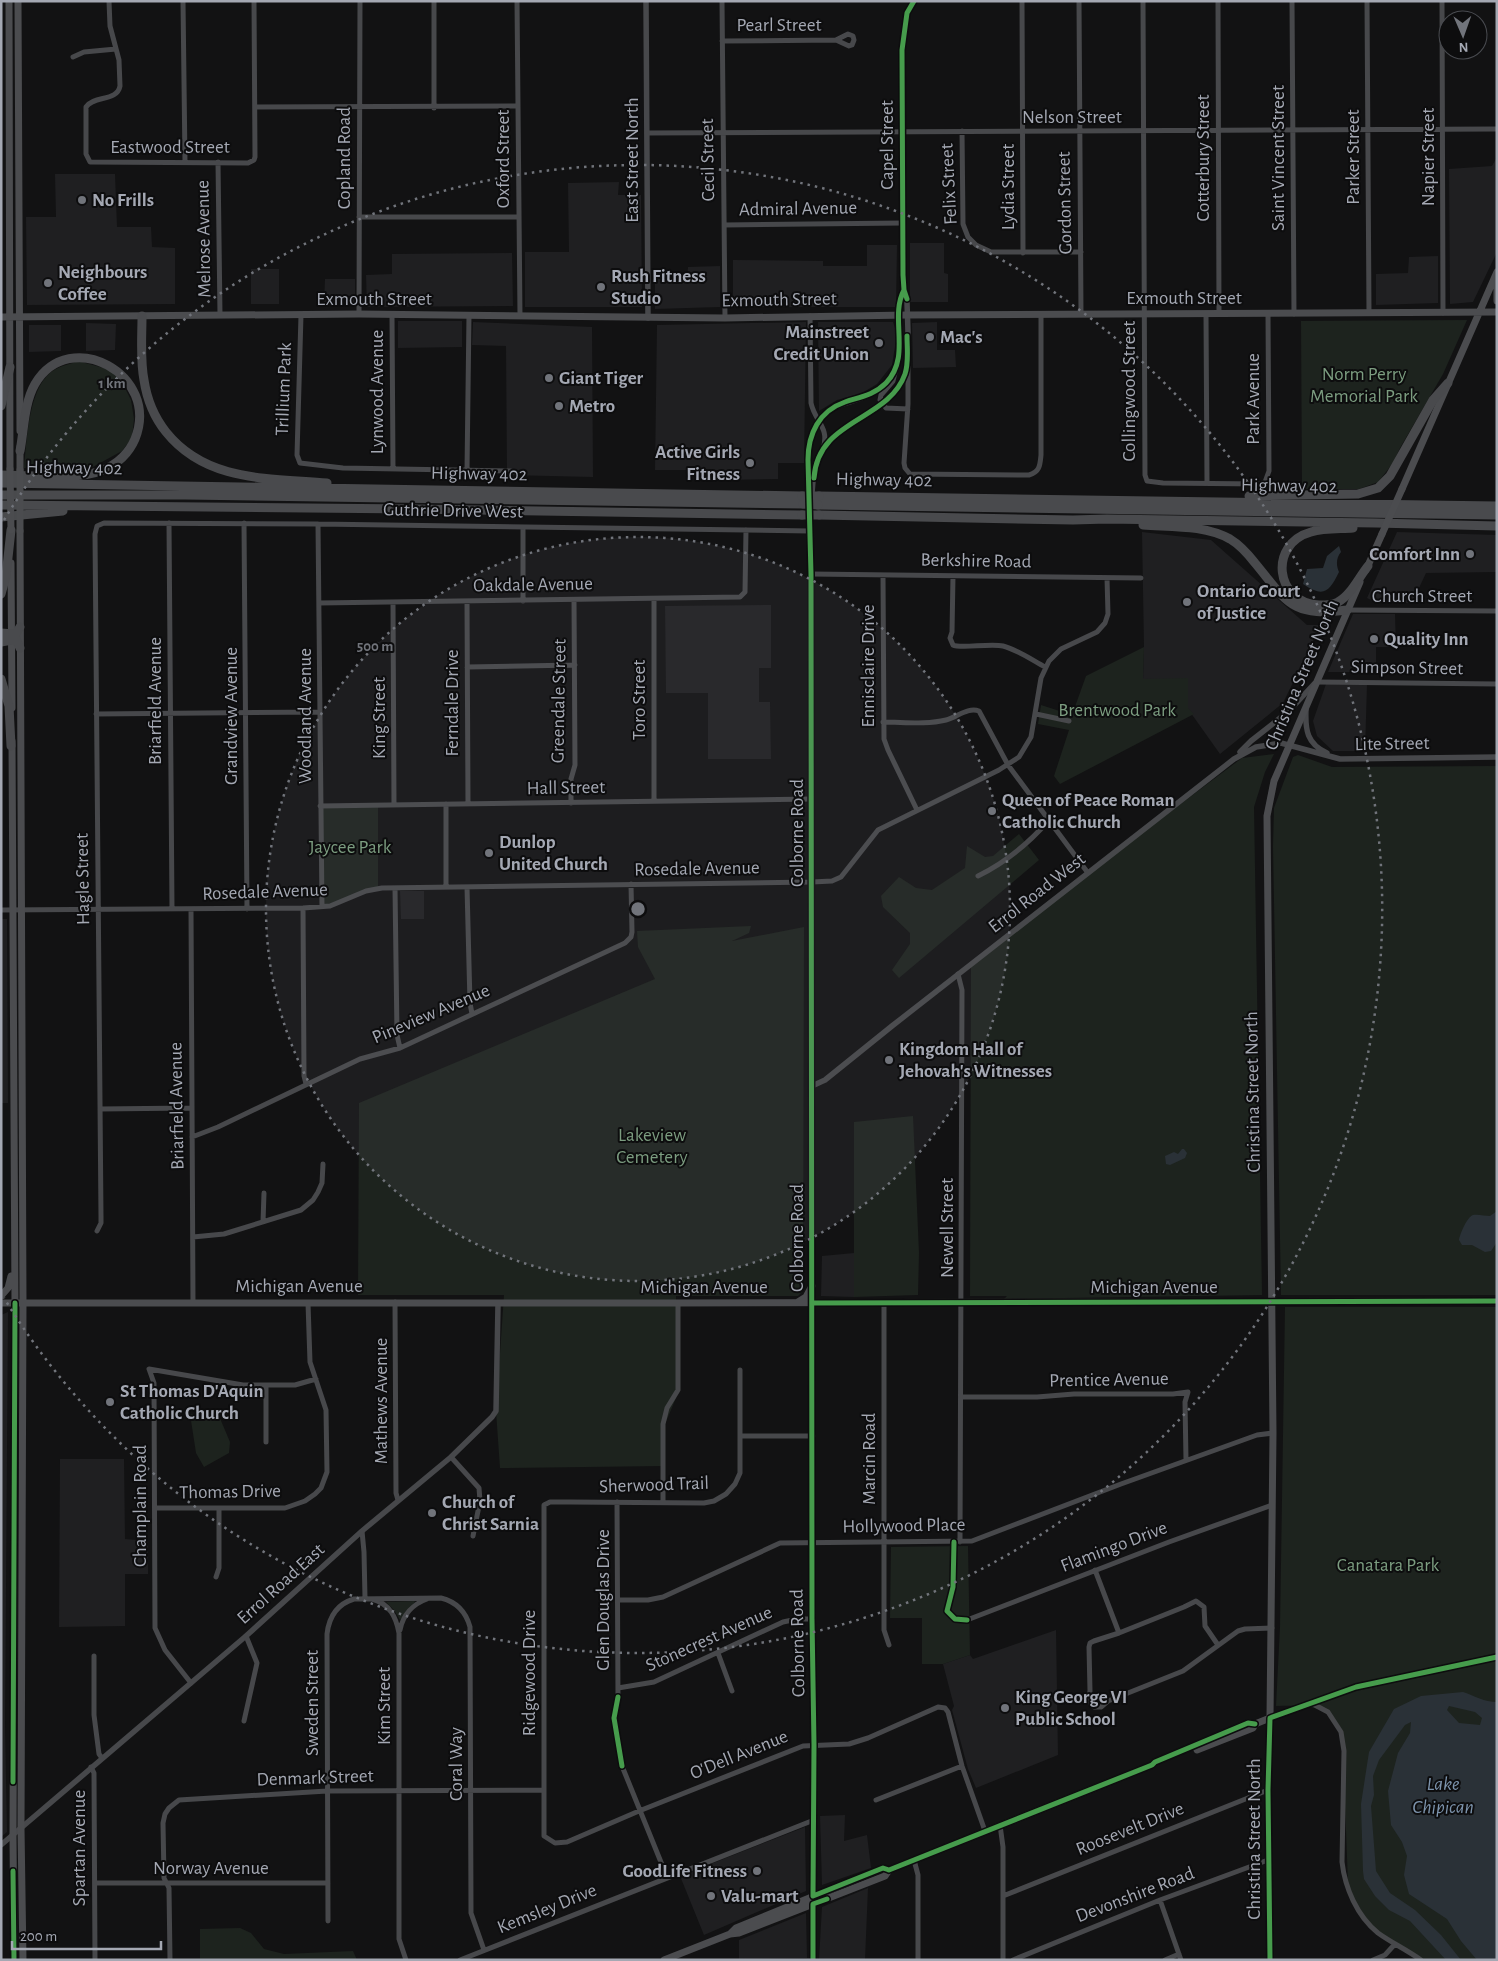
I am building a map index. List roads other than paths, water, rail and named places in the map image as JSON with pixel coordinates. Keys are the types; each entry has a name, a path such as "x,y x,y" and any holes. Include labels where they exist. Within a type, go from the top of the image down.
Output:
{"highway":[{"path":"142,316 143,379 149,405 161,426 177,446 195,460 227,472 258,478 484,491"},
{"path":"1,475 82,476 110,467 126,454 136,436 140,416 134,392 119,372 113,367 98,361 79,358 55,364 43,374 31,392 20,451"},
{"path":"1,406 10,367"},
{"path":"1044,499 1106,496 1358,494 1370,492 1383,484 1390,476 1433,400 1448,383"},
{"name":"Highway 402","path":"1,483 484,491 811,507 1044,499 1497,506"},
{"path":"1,495 185,495 811,507 1497,515"},
{"name":"Highway 402","path":"1,500 811,507 1497,520"},
{"path":"1358,504 1410,500 1497,500"},
{"path":"1,505 413,509 811,507 1073,520 1193,529 1212,532 1232,540 1282,596 1297,607 1324,613 1347,610"},
{"path":"1,517 117,507"},
{"path":"1073,520 1127,519 1497,526"},
{"path":"1368,566 1344,598 1334,604 1322,605 1306,603 1293,595 1285,582 1282,570 1284,557 1289,545 1309,532 1404,525"},
{"path":"1,594 15,530"},
{"path":"1,642 12,636 20,627"},
{"path":"1,633 12,636 20,648"},
{"path":"1,679 9,706 12,746"}],"main road":[{"path":"9,1 5,317 10,367 10,469 20,627 22,910 12,1836 14,1960"},
{"path":"18,1 20,470 15,530 12,636 12,746 14,1256 19,1303 23,1960"},
{"name":"Christina Street North","path":"1270,1718 1273,1432 1266,833 1271,792 1347,610 1497,272"},
{"path":"1497,285 1497,301"},
{"name":"Exmouth Street","path":"5,317 301,316 359,314 725,318 903,315 1497,312"},
{"path":"1,1296 10,1285 14,1256"},
{"path":"795,1302 806,1297 812,1286"},
{"name":"Michigan Avenue","path":"1,1303 395,1302 498,1304 1497,1301"},
{"path":"664,1960 730,1934 737,1927 885,1876 889,1870 1152,1765 1248,1724 1256,1724 1270,1718"}],"street":[{"path":"73,56 84,52 116,49 110,26 109,1"},
{"path":"184,1 185,162"},
{"path":"254,1 255,107 434,108 518,106"},
{"name":"Copland Road","path":"359,314 360,1"},
{"path":"434,1 434,108"},
{"name":"Oxford Street","path":"517,1 520,316"},
{"name":"East Street North","path":"646,1 648,318"},
{"name":"Cecil Street","path":"722,1 725,318"},
{"name":"Capel Street","path":"881,404 880,397 893,381 907,299 904,290 903,223 904,31 907,13 914,1"},
{"name":"Lydia Street","path":"1022,1 1023,253"},
{"name":"Gordon Street","path":"1079,1 1081,314"},
{"name":"Collingwood Street","path":"1143,1 1145,475 1147,481 1207,483"},
{"name":"Cotterbury Street","path":"1218,1 1219,314"},
{"name":"Saint Vincent Street","path":"1292,1 1294,314"},
{"name":"Parker Street","path":"1367,1 1369,314"},
{"name":"Napier Street","path":"1442,1 1443,313"},
{"name":"Pearl Street","path":"722,41 836,40"},
{"name":"Eastwood Street","path":"116,49 119,60 119,90 114,95 91,101 86,107 87,159 90,162 248,163 254,160 255,157 255,107"},
{"name":"Nelson Street","path":"646,133 1497,129"},
{"name":"Felix Street","path":"962,132 963,224 968,237 976,245 992,252 1081,252"},
{"name":"Melrose Avenue","path":"218,162 220,315"},
{"path":"359,217 518,217"},
{"name":"Admiral Avenue","path":"724,225 903,223"},
{"name":"Capel Street","path":"903,315 908,364 908,409 904,463 907,471 915,475 1029,475 1038,470 1041,455 1041,314"},
{"path":"1206,314 1207,483"},
{"name":"Park Avenue","path":"1207,483 1260,484 1265,482 1269,470 1268,314"},
{"name":"Lynwood Avenue","path":"392,315 393,469"},
{"path":"467,470 469,315"},
{"name":"Trillium Park","path":"301,316 297,455 300,463 327,467 393,469"},
{"name":"Colborne Road","path":"810,316 811,403 813,411 825,432 823,450 815,468 810,531 813,1960"},
{"name":"Capel Street","path":"819,421 835,406 864,397 876,391 890,378 898,360"},
{"name":"Capel Street","path":"823,450 830,439 840,430 881,404 900,385 908,364"},
{"path":"811,403 815,420 812,433"},
{"path":"881,404 886,408 908,409"},
{"name":"Colborne Road","path":"811,507 808,451 812,433 819,421"},
{"path":"393,469 511,471"},
{"name":"Guthrie Drive West","path":"97,526 104,522 810,531"},
{"name":"Briarfield Avenue","path":"169,523 172,909"},
{"name":"Grandview Avenue","path":"244,523 247,908"},
{"name":"Woodland Avenue","path":"318,524 322,907"},
{"name":"Hagle Street","path":"97,526 95,534 96,714 101,1216 97,1231"},
{"path":"523,527 523,601"},
{"name":"Oakdale Avenue","path":"319,603 740,598 745,592 746,530"},
{"name":"Berkshire Road","path":"811,574 1141,578"},
{"name":"Ennisclaire Drive","path":"883,575 883,735 886,746 917,810"},
{"path":"953,576 952,632 950,638 953,645 960,647 967,645 1003,646 1046,667"},
{"name":"Rosedale Avenue","path":"1,910 303,908 339,904 373,889 832,881 841,877 878,830 1008,765 1019,757 1031,737 1041,678 1046,667 1061,649 1097,632 1104,626 1108,614 1108,578"},
{"name":"Toro Street","path":"654,599 654,802"},
{"name":"Greendale Street","path":"571,803 571,779 575,765 574,600"},
{"name":"Ferndale Drive","path":"466,601 468,804"},
{"name":"King Street","path":"393,602 394,805"},
{"name":"Church Street","path":"1347,610 1497,611"},
{"path":"467,667 575,665"},
{"path":"1234,759 1251,741 1294,706 1317,682"},
{"name":"Simpson Street","path":"1317,682 1497,684"},
{"path":"1306,707 1306,729 1313,744 1332,755 1348,759"},
{"path":"883,722 939,722 971,710 977,710 983,716 1008,765 1088,873"},
{"path":"96,714 320,712"},
{"path":"1036,714 1069,721"},
{"name":"Errol Road West","path":"812,1086 825,1080 1234,759 1262,746 1281,743 1290,744"},
{"name":"Lite Street","path":"1290,744 1327,756 1348,759 1497,757"},
{"name":"Hall Street","path":"320,806 811,799"},
{"path":"446,804 446,887"},
{"path":"978,876 998,865 1035,835 1049,820"},
{"name":"Pineview Avenue","path":"192,1137 218,1127 360,1059 400,1048 629,940 632,932 631,884"},
{"path":"467,886 470,1003 472,1014"},
{"path":"395,888 397,1035 400,1048"},
{"path":"303,908 304,1076 306,1084"},
{"name":"Briarfield Avenue","path":"191,909 193,1303"},
{"name":"Newell Street","path":"958,974 962,990 960,1542"},
{"path":"100,1109 191,1108"},
{"path":"193,1237 217,1236 305,1208 313,1200 321,1187 323,1164"},
{"path":"263,1222 264,1192"},
{"name":"Mathews Avenue","path":"395,1302 396,1493 398,1500"},
{"name":"Marcin Road","path":"884,1302 884,1630 889,1646"},
{"name":"Thomas Drive","path":"155,1508 285,1508 305,1501 321,1488 327,1472 326,1410 308,1352 308,1303"},
{"path":"663,1502 663,1424 666,1408 678,1390 678,1303"},
{"name":"Errol Road East","path":"1,1845 246,1636 398,1500 451,1458 496,1411 498,1304"},
{"name":"Champlain Road","path":"191,1683 165,1650 155,1628 154,1383 149,1369 238,1385 295,1385 316,1379"},
{"name":"Sherwood Trail","path":"544,1505 550,1502 709,1502 726,1494 735,1484 740,1473 740,1370"},
{"path":"266,1385 266,1442"},
{"name":"Prentice Avenue","path":"962,1397 1173,1394 1188,1392 1185,1402 1186,1460"},
{"name":"Hollywood Place","path":"618,1600 659,1598 776,1544 960,1542 976,1540 1186,1460 1257,1435 1273,1432"},
{"path":"740,1436 813,1436"},
{"path":"451,1458 479,1488 480,1501 473,1536"},
{"name":"Glen Douglas Drive","path":"617,1502 618,1697"},
{"name":"Ridgewood Drive","path":"544,1505 543,1829 547,1839"},
{"name":"Flamingo Drive","path":"967,1620 1218,1523 1272,1505"},
{"path":"216,1577 219,1568 219,1508"},
{"path":"362,1531 365,1598"},
{"path":"1095,1570 1119,1633"},
{"name":"Coral Way","path":"365,1598 446,1599 458,1606 465,1614 470,1627 471,1913 484,1950"},
{"name":"Kim Street","path":"365,1598 379,1602 391,1610 399,1633 399,1939 406,1960"},
{"name":"Sweden Street","path":"328,1921 328,1627 334,1612 344,1603 354,1599 365,1598"},
{"path":"399,1633 402,1621 411,1608 422,1601 432,1598"},
{"path":"1218,1645 1205,1626 1204,1607 1196,1600 1184,1607 1094,1641 1090,1645 1089,1702 1094,1707 1101,1707 1108,1701 1183,1671 1238,1631 1272,1628"},
{"name":"Stonecrest Avenue","path":"618,1688 654,1682 783,1622 812,1619"},
{"path":"244,1721 257,1663 246,1636"},
{"path":"718,1653 732,1691"},
{"path":"94,1656 94,1715 99,1754 102,1758"},
{"path":"1270,1718 1356,1687 1497,1657"},
{"path":"1311,1703 1328,1712 1341,1732 1344,1751 1342,1862 1350,1895 1366,1920 1378,1932 1418,1959"},
{"name":"O'Dell Avenue","path":"547,1839 558,1844 567,1842 639,1810 802,1746 849,1744 868,1738 924,1712 942,1707 948,1712 962,1766"},
{"name":"Christina Street North","path":"1270,1718 1268,1790 1270,1960"},
{"path":"622,1766 667,1877"},
{"path":"876,1800 962,1766 985,1831"},
{"name":"Spartan Avenue","path":"91,1767 94,1774 95,1960"},
{"name":"Denmark Street","path":"168,1883 164,1878 165,1814 172,1804 180,1800 328,1791 544,1790"},
{"name":"Roosevelt Drive","path":"1003,1896 1268,1790"},
{"name":"Kemsley Drive","path":"460,1960 814,1820"},
{"path":"1000,1825 1003,1847 1003,1960"},
{"path":"914,1860 918,1875 918,1960"},
{"name":"Devonshire Road","path":"1013,1960 1160,1900 1268,1860"},
{"name":"Norway Avenue","path":"95,1883 328,1883"},
{"path":"168,1883 170,1960"},
{"path":"1160,1900 1180,1957 1166,1960"},
{"path":"1373,1960 1385,1955 1395,1944"}],"water":[{"path":"1339,546 1341,552 1337,559 1337,564 1339,572 1329,588 1321,592 1303,584 1307,569 1323,568 1327,556"},
{"path":"1182,1149 1187,1153 1185,1158 1170,1165 1166,1164 1165,1156 1174,1152 1178,1154"},
{"path":"1497,1211 1497,1242 1491,1251 1485,1252 1472,1245 1462,1245 1459,1240 1464,1226 1471,1216 1490,1216"},
{"name":"Lake Chipican","path":"1463,1692 1484,1700 1497,1702 1497,1960 1477,1960 1461,1941 1447,1919 1409,1894 1404,1875 1407,1856 1402,1842 1391,1825 1388,1791 1398,1753 1410,1733 1411,1722 1405,1725 1379,1760 1373,1776 1374,1795 1371,1806 1376,1871 1390,1893 1415,1910 1441,1935 1461,1960 1446,1960 1410,1921 1389,1910 1375,1896 1364,1879 1361,1804 1369,1752 1394,1709 1421,1696","holes":["1449,1706 1475,1712 1482,1718 1480,1725 1459,1723 1447,1710"]}],"place":[{"name":"No Frills","path":"82,200"},
{"name":"Neighbours Coffee","path":"48,283"},
{"name":"Rush Fitness Studio","path":"601,287"},
{"name":"Mac's","path":"930,337"},
{"name":"Mainstreet Credit Union","path":"879,343"},
{"name":"Giant Tiger","path":"549,378"},
{"name":"Metro","path":"559,406"},
{"name":"Active Girls Fitness","path":"750,463"},
{"name":"Comfort Inn","path":"1470,554"},
{"name":"Ontario Court of Justice","path":"1187,602"},
{"name":"Quality Inn","path":"1374,639"},
{"name":"Queen of Peace Roman Catholic Church","path":"992,811"},
{"name":"Dunlop United Church","path":"489,853"},
{"name":"Kingdom Hall of Jehovah's Witnesses","path":"889,1060"},
{"name":"St Thomas D'Aquin Catholic Church","path":"110,1402"},
{"name":"Church of Christ Sarnia","path":"432,1513"},
{"name":"King George VI Public School","path":"1005,1708"},
{"name":"GoodLife Fitness","path":"757,1871"},
{"name":"Valu-mart","path":"711,1896"}],"park label":[{"name":"Norm Perry Memorial Park","path":"1364,385"},
{"name":"Brentwood Park","path":"1117,710"},
{"name":"Jaycee Park","path":"350,847"},
{"name":"Lakeview Cemetery","path":"652,1146"},
{"name":"Canatara Park","path":"1388,1565"}]}
